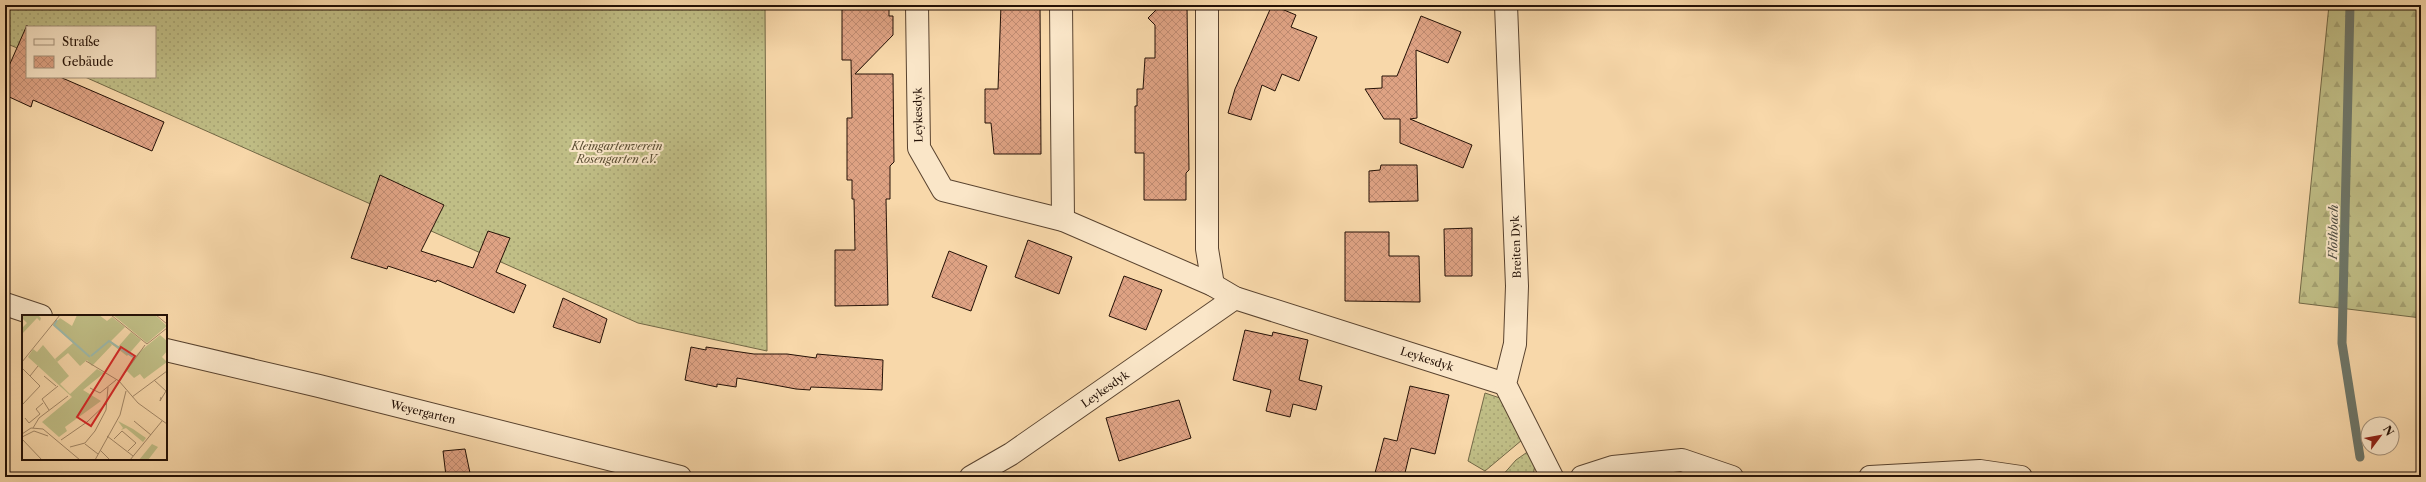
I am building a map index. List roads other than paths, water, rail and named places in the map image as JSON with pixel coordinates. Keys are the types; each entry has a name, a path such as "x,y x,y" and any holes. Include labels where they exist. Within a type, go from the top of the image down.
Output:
{"street":[{"name":"Leykesdyk","path":"917,5 919,148 943,190 1064,220 1213,285 1235,298 1505,384"},
{"path":"1061,5 1064,220"},
{"path":"1207,5 1207,249 1213,285"},
{"name":"Breiten Dyk","path":"1505,384 1516,344 1517,286 1506,5"},
{"name":"Leykesdyk","path":"972,477 1011,454 1235,298"},
{"path":"5,304 38,315"},
{"name":"Weyergarten","path":"167,350 319,386 680,477"},
{"path":"1505,384 1552,477"},
{"path":"1582,477 1612,467 1682,460 1732,477"},
{"path":"1870,477 1980,472 2021,477"}],"waterway":[{"name":"Flöthbach","path":"2350,5 2342,343 2360,457"}],"park label":[{"name":"Kleingartenverein Rosengarten e.V.","path":"617,152"}]}
